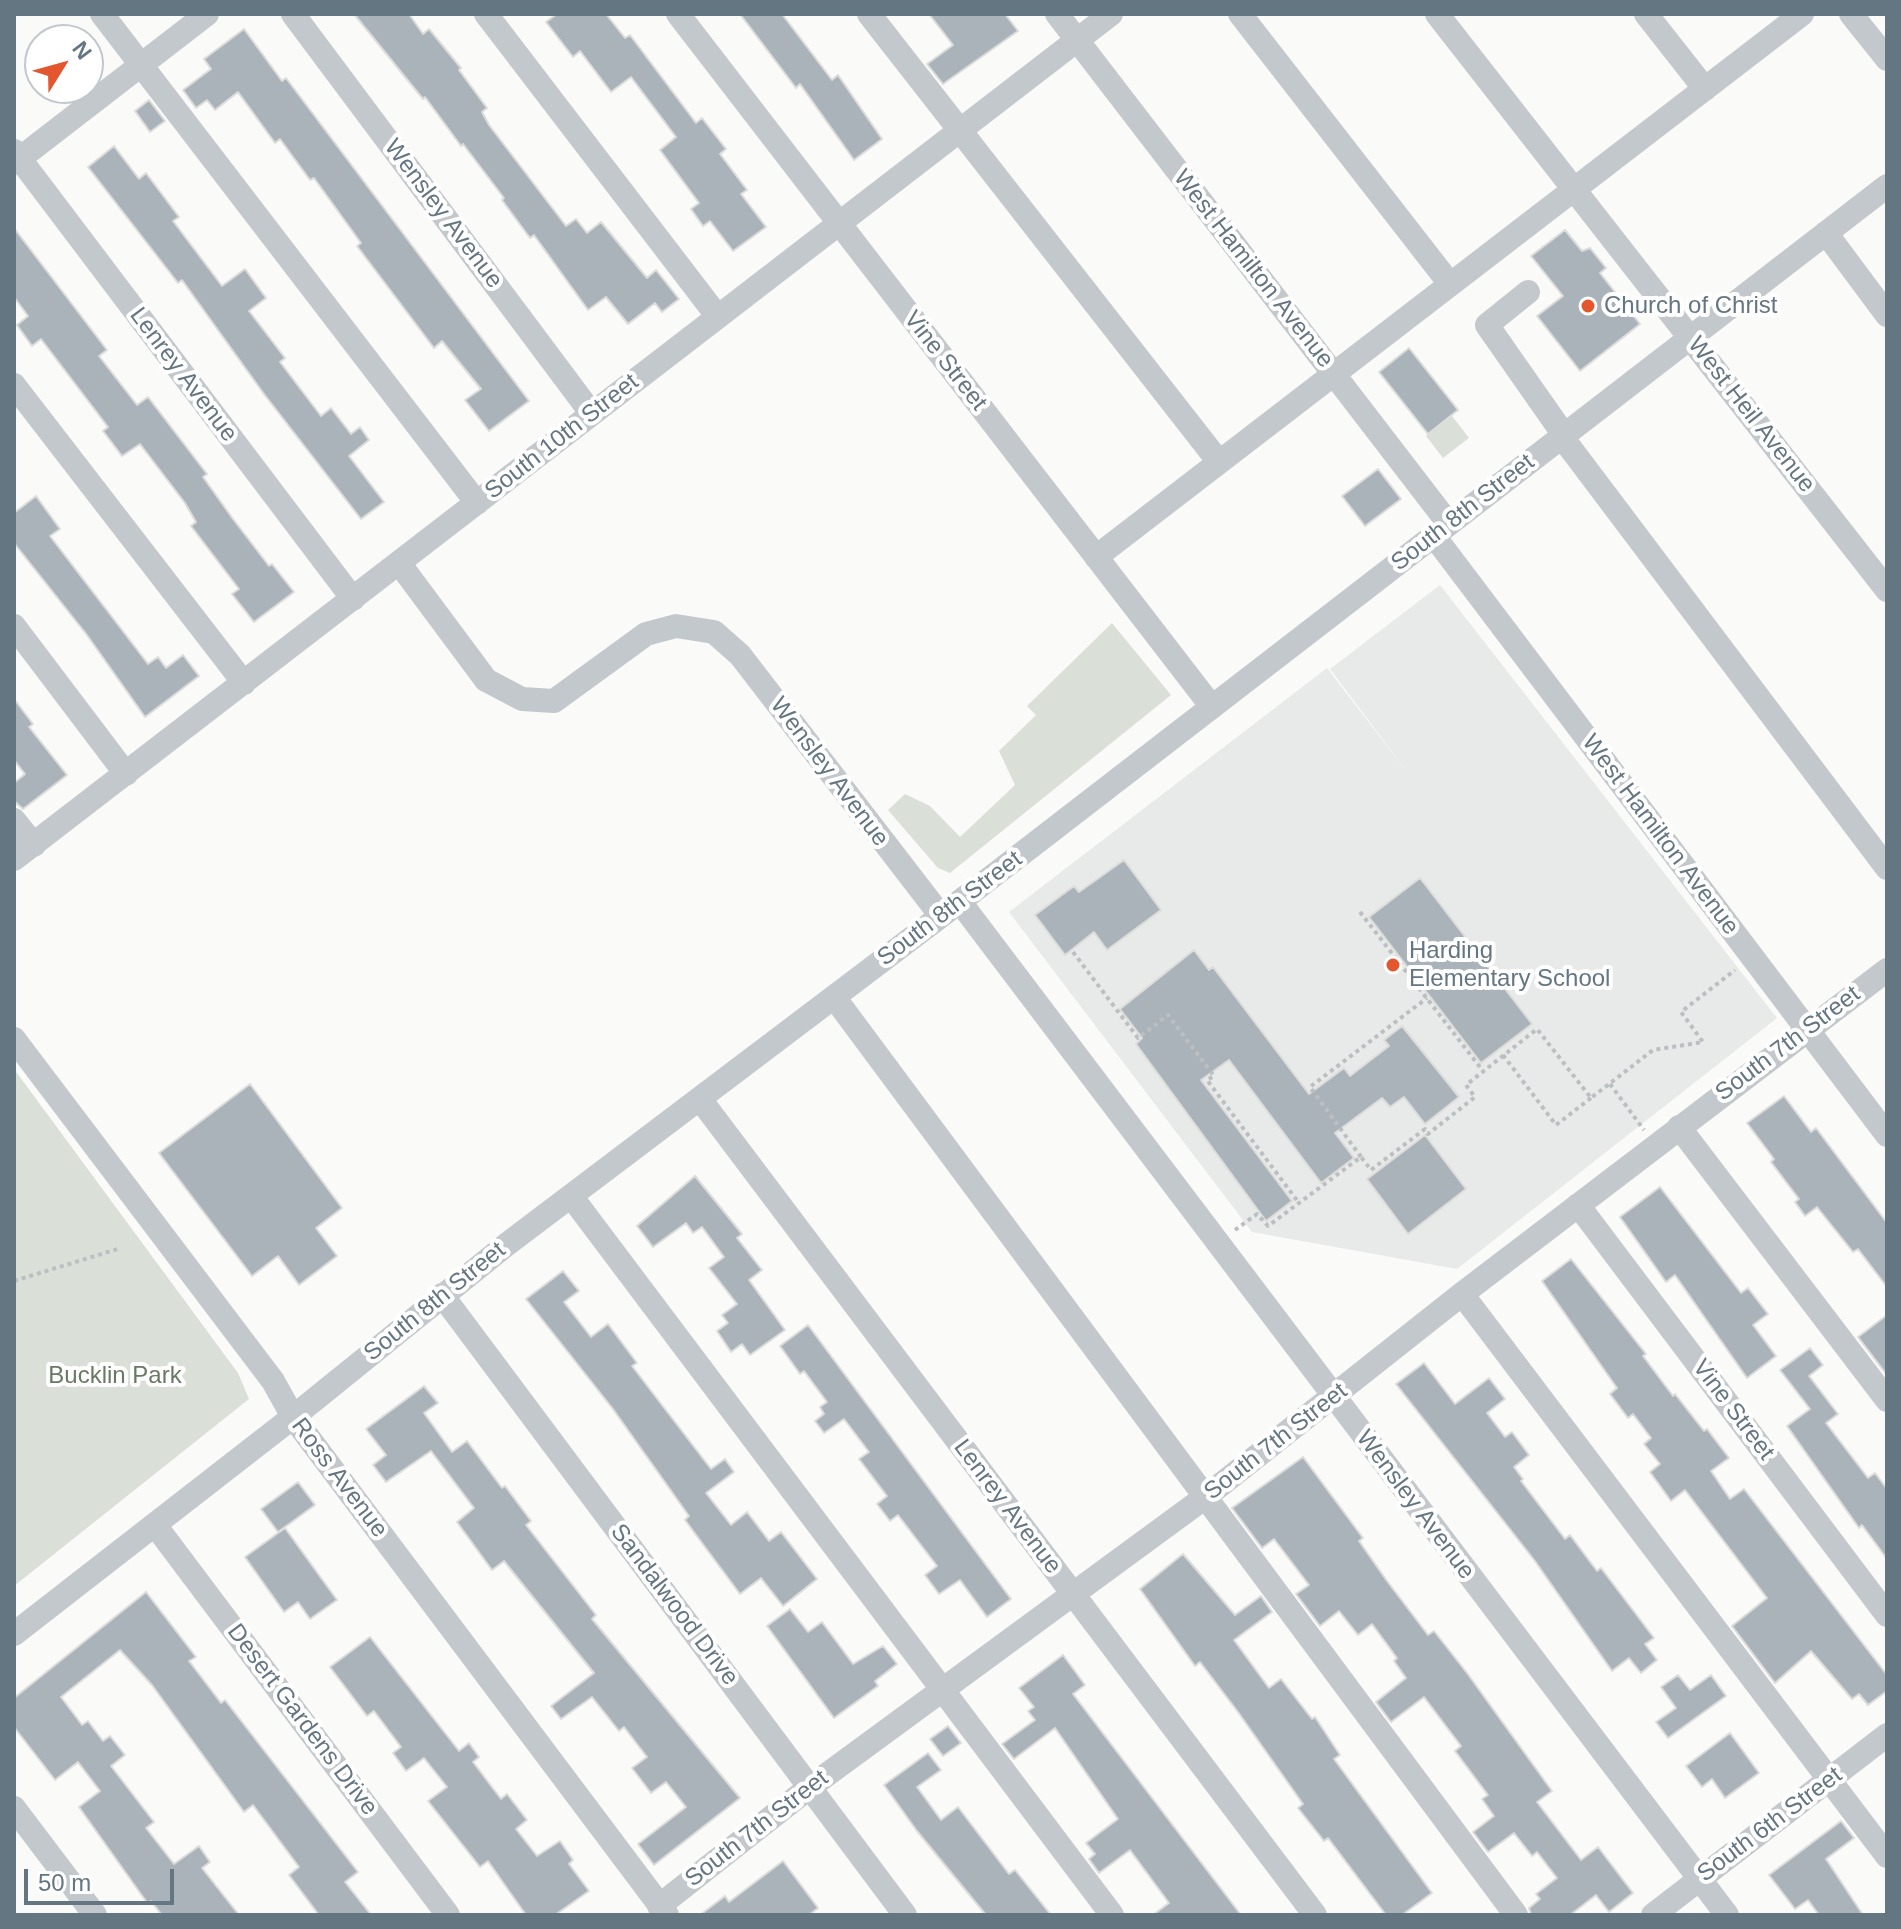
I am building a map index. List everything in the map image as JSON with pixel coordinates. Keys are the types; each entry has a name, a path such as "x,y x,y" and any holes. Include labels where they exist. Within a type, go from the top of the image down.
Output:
{"street":[{"path":"102,14 477,503"},
{"path":"16,157 207,14"},
{"name":"Wensley Avenue","path":"293,14 592,414"},
{"path":"486,14 718,317"},
{"name":"Vine Street","path":"678,14 1212,707"},
{"path":"869,14 1219,462"},
{"name":"West Hamilton Avenue","path":"1057,14 1333,374 1441,530 1752,956 1887,1135"},
{"name":"South 10th Street","path":"24,852 1111,14"},
{"path":"1240,14 1450,284"},
{"name":"West Heil Avenue","path":"1437,14 1887,590"},
{"path":"1646,14 1705,89"},
{"path":"1096,557 1802,14"},
{"path":"1851,14 1887,59"},
{"name":"Lenrey Avenue","path":"16,157 353,599"},
{"name":"South 8th Street","path":"14,1634 293,1417 442,1295 950,909 1887,186"},
{"path":"1826,233 1887,315"},
{"path":"1528,292 1487,325 1563,436 1887,868"},
{"path":"14,385 244,683"},
{"name":"Wensley Avenue","path":"399,563 486,680 522,699 554,701 646,634 676,626 714,632 740,655 950,909 1217,1244 1727,1915"},
{"path":"14,626 126,774"},
{"path":"14,820 24,852"},
{"name":"South 7th Street","path":"663,1910 810,1787 1204,1498 1462,1294 1887,970"},
{"path":"834,997 1516,1915"},
{"name":"Ross Avenue","path":"14,1039 273,1381 293,1417 663,1910"},
{"name":"Lenrey Avenue","path":"700,1099 1315,1915"},
{"path":"1679,1127 1887,1400"},
{"path":"571,1196 1112,1915"},
{"name":"Vine Street","path":"1578,1205 1887,1615"},
{"path":"1462,1294 1887,1856"},
{"name":"Sandalwood Drive","path":"442,1295 905,1915"},
{"name":"Desert Gardens Drive","path":"155,1525 448,1915"},
{"name":"South 6th Street","path":"1653,1915 1887,1735"},
{"path":"14,1808 95,1915"}],"path":[{"path":"1360,912 1483,1071"},
{"path":"1073,952 1138,1038 1168,1015 1214,1076 1207,1080 1299,1203"},
{"path":"1503,1055 1556,1125 1653,1050 1703,1042 1681,1012 1752,956"},
{"path":"1427,998 1310,1087 1371,1170 1425,1129 1428,1134 1475,1097 1466,1085 1537,1029 1591,1098"},
{"path":"1610,1084 1656,1145"},
{"path":"1217,1244 1257,1214 1268,1226 1361,1157"},
{"path":"14,1281 121,1248"}],"shaded area":[{"name":"Harding Elementary School","path":"1440,585 1777,1018 1457,1269 1252,1232 1009,912 1327,668 1411,777 1330,669"}],"green space":[{"path":"1452,416 1469,438 1443,458 1426,436"},
{"path":"1112,623 1171,695 950,873 938,868 888,810 905,794 930,806 960,837 1015,785 999,751 1036,715 1027,706"},
{"name":"Bucklin Park","path":"14,1069 238,1373 249,1399 14,1586"}],"building":[{"path":"354,14 409,14 423,34 429,29 461,68 459,70 487,108 482,112 489,125 566,226 576,219 587,233 601,222 647,278 656,270 679,299 662,312 655,303 628,324 606,297 588,310 534,235 530,238 463,144 461,146 425,97 423,99"},
{"path":"557,14 606,14 625,38 630,35 696,123 702,118 726,149 720,154 747,190 741,194 766,227 733,251 710,221 703,226 691,209 699,203 660,150 676,137 631,77 611,92 580,51 573,57 546,22"},
{"path":"740,14 782,14 832,80 838,75 882,139 854,160 800,84 796,88"},
{"path":"929,14 1005,14 1018,31 943,84 927,64 953,45"},
{"path":"244,29 282,81 286,78 529,401 489,431 465,400 481,389 442,341 434,348 357,246 361,243 314,178 310,180 280,139 275,143 238,92 215,110 207,100 196,108 183,90 211,69 204,59"},
{"path":"149,100 165,121 150,132 135,111"},
{"path":"114,146 139,179 146,173 179,217 173,221 222,286 245,269 266,298 249,311 285,358 280,362 321,416 331,408 351,434 360,427 369,440 349,456 384,502 361,519 264,394 182,280 178,283 88,167"},
{"path":"14,228 107,350 99,356 137,405 148,397 207,474 203,477 233,519 269,566 272,564 294,592 254,622 232,594 239,589 191,526 196,522 185,503 140,444 122,456 103,431 108,427 41,339 32,346 17,325 28,316 14,297"},
{"name":"Church of Christ","path":"1565,230 1582,251 1590,248 1606,268 1600,273 1640,324 1580,371 1537,316 1563,296 1531,256"},
{"path":"1409,348 1458,410 1428,434 1379,372"},
{"path":"1378,469 1401,499 1365,526 1342,496"},
{"path":"36,496 60,529 50,536 148,664 158,657 166,668 183,655 199,676 145,717 87,635 14,543 14,513"},
{"path":"14,699 33,724 29,727 67,775 23,809 14,801 14,783 25,774 14,760"},
{"path":"1124,860 1161,910 1107,950 1094,932 1065,955 1035,915 1074,886 1079,892"},
{"path":"1420,878 1532,1024 1481,1063 1369,917"},
{"path":"1194,950 1209,970 1213,967 1309,1094 1344,1068 1350,1076 1389,1046 1384,1040 1402,1026 1459,1097 1425,1124 1404,1097 1390,1107 1382,1098 1335,1133 1354,1158 1321,1183 1229,1060 1201,1080 1292,1201 1266,1221 1136,1044 1142,1038 1120,1009"},
{"path":"250,1084 342,1208 316,1228 337,1256 299,1285 278,1256 252,1276 159,1153"},
{"path":"1784,1096 1811,1132 1816,1128 1887,1223 1887,1287 1858,1249 1853,1252 1817,1207 1805,1216 1795,1202 1799,1199 1747,1123"},
{"path":"1425,1135 1466,1189 1408,1234 1367,1179"},
{"path":"695,1176 742,1234 737,1238 762,1270 749,1280 785,1330 750,1355 742,1344 731,1352 717,1331 728,1323 722,1315 737,1304 709,1268 724,1257 702,1227 693,1233 686,1223 653,1247 637,1226"},
{"path":"1660,1187 1741,1293 1748,1288 1768,1314 1753,1325 1776,1356 1747,1378 1675,1275 1666,1282 1620,1217"},
{"path":"1571,1259 1646,1354 1643,1356 1673,1396 1675,1394 1704,1431 1707,1429 1729,1458 1711,1471 1730,1499 1744,1489 1887,1675 1887,1691 1868,1705 1859,1694 1852,1699 1811,1651 1775,1683 1732,1626 1767,1598 1685,1490 1671,1501 1650,1472 1660,1464 1644,1444 1651,1438 1633,1414 1628,1418 1610,1394 1617,1388 1542,1281"},
{"path":"563,1271 579,1291 564,1302 591,1337 608,1324 637,1363 632,1366 711,1469 725,1459 734,1472 706,1493 731,1525 747,1512 769,1541 781,1532 817,1579 783,1606 761,1578 740,1594 685,1520 689,1516 613,1409 526,1299"},
{"path":"1887,1315 1887,1375 1858,1337"},
{"path":"808,1325 1011,1599 987,1617 960,1580 939,1594 925,1575 937,1566 898,1515 890,1521 877,1504 887,1496 859,1459 869,1452 844,1419 824,1433 815,1421 824,1414 820,1407 827,1402 804,1371 800,1374 780,1346"},
{"path":"1810,1348 1823,1365 1809,1376 1838,1414 1826,1423 1868,1478 1875,1473 1887,1489 1887,1559 1862,1525 1859,1528 1787,1426 1810,1409 1780,1370"},
{"path":"1424,1363 1455,1404 1489,1378 1505,1399 1487,1413 1505,1437 1512,1432 1529,1455 1514,1467 1523,1479 1521,1481 1565,1539 1570,1535 1597,1571 1601,1568 1654,1638 1645,1644 1657,1660 1641,1673 1629,1658 1612,1671 1535,1561 1396,1384"},
{"path":"424,1386 438,1403 424,1413 452,1452 467,1441 502,1488 505,1486 531,1521 526,1525 596,1615 592,1619 740,1798 654,1865 638,1844 686,1807 666,1782 651,1793 632,1768 647,1757 624,1727 619,1731 592,1697 561,1719 551,1706 594,1673 504,1561 492,1570 457,1522 474,1508 431,1451 386,1482 373,1465 386,1455 366,1429"},
{"path":"1303,1457 1363,1538 1359,1541 1387,1581 1428,1635 1434,1631 1467,1673 1552,1791 1537,1802 1581,1860 1598,1847 1633,1893 1609,1912 1596,1895 1570,1915 1531,1915 1529,1908 1540,1899 1536,1894 1557,1878 1537,1852 1532,1856 1514,1833 1488,1852 1473,1832 1494,1816 1482,1799 1488,1795 1455,1751 1461,1746 1424,1697 1391,1722 1376,1702 1406,1678 1394,1661 1397,1658 1372,1624 1358,1635 1339,1611 1320,1626 1296,1594 1309,1585 1274,1539 1262,1548 1232,1508"},
{"path":"298,1482 315,1505 278,1532 261,1509"},
{"path":"285,1528 337,1600 310,1619 298,1602 284,1612 245,1557"},
{"path":"1183,1554 1235,1615 1261,1596 1272,1612 1234,1640 1269,1688 1281,1679 1312,1719 1315,1717 1340,1755 1334,1759 1432,1893 1402,1915 1386,1915 1328,1838 1324,1841 1298,1808 1303,1804 1238,1712 1200,1662 1195,1666 1140,1589"},
{"path":"146,1592 196,1657 189,1661 221,1703 225,1700 358,1872 345,1882 371,1915 319,1915 289,1875 299,1867 253,1805 244,1812 152,1685 120,1650 61,1697 82,1725 88,1721 103,1741 110,1736 125,1755 111,1766 154,1822 146,1828 174,1864 199,1846 210,1862 202,1868 239,1915 162,1915 151,1901 148,1904 79,1807 100,1791 78,1762 55,1780 14,1727 14,1698"},
{"path":"790,1609 808,1632 822,1622 853,1664 883,1646 897,1664 875,1681 878,1686 834,1718 767,1626"},
{"path":"370,1637 459,1751 469,1743 479,1757 473,1762 501,1799 507,1794 527,1820 516,1829 537,1856 560,1841 573,1860 569,1864 589,1891 555,1915 526,1915 488,1861 480,1867 428,1801 447,1787 424,1758 406,1771 393,1753 401,1747 374,1711 367,1716 330,1667"},
{"path":"1063,1655 1085,1685 1073,1694 1241,1915 1153,1915 1169,1903 1130,1850 1099,1873 1089,1859 1095,1854 1086,1843 1118,1819 1055,1728 1014,1759 1002,1744 1035,1720 1028,1711 1034,1707 1019,1688"},
{"path":"1678,1675 1690,1690 1711,1675 1726,1696 1668,1738 1656,1722 1676,1708 1661,1687"},
{"path":"948,1726 961,1743 943,1756 930,1739"},
{"path":"1730,1733 1759,1773 1725,1798 1712,1779 1702,1787 1686,1766"},
{"path":"928,1753 941,1770 917,1787 941,1820 958,1807 1009,1874 1015,1870 1051,1915 986,1915 917,1831 884,1785"},
{"path":"1841,1821 1854,1838 1826,1859 1863,1915 1819,1915 1808,1900 1795,1909 1769,1875"},
{"path":"783,1861 818,1908 809,1915 700,1915 725,1896 729,1902"}],"place":[{"name":"Church of Christ","path":"1588,306"},
{"name":"Harding Elementary School","path":"1393,965"}]}
